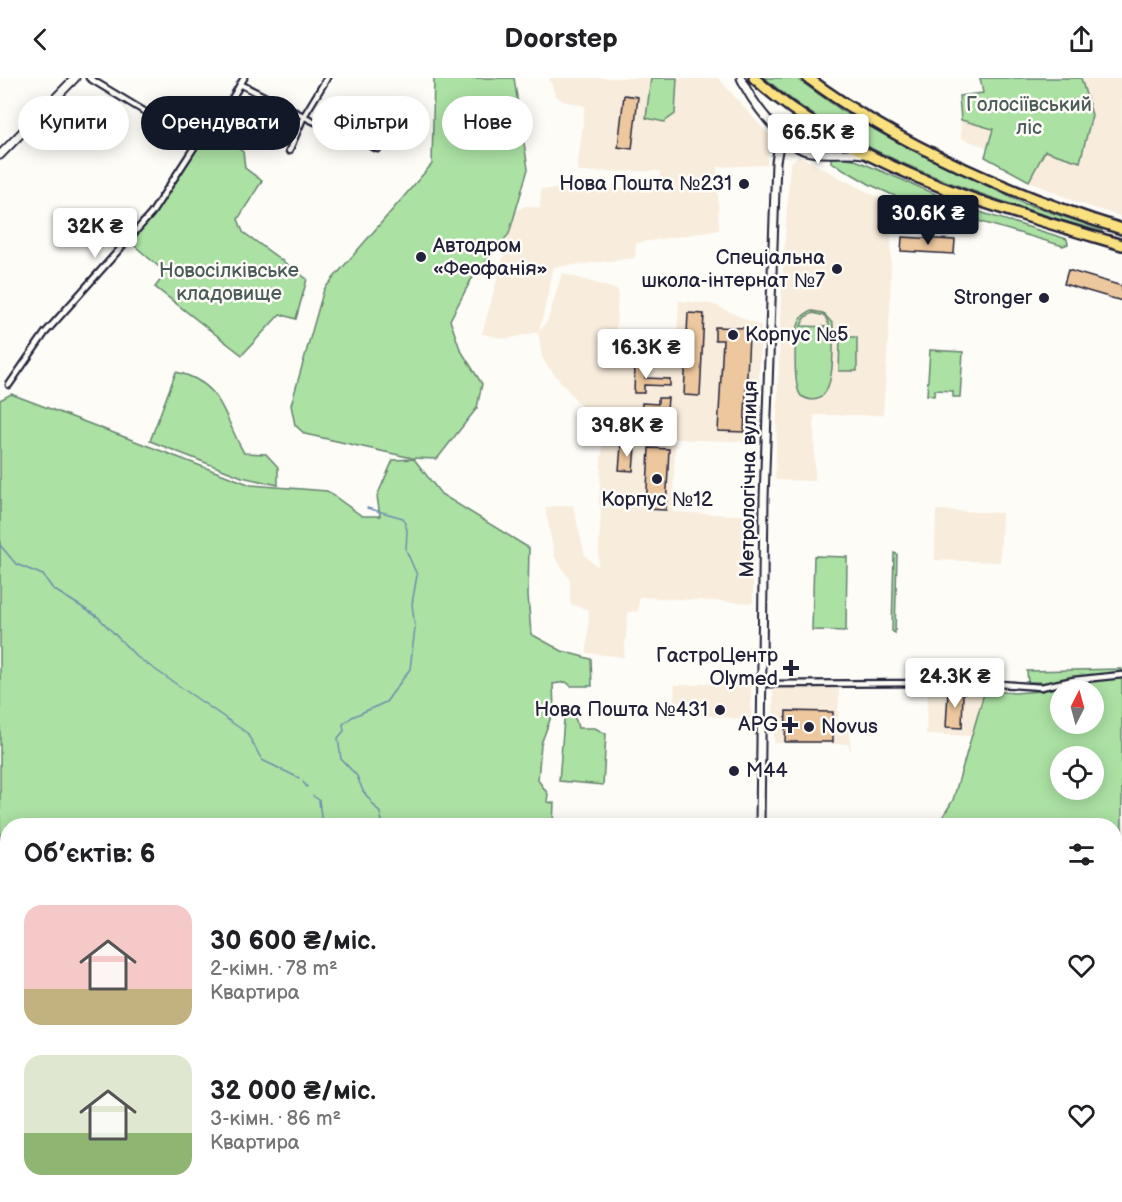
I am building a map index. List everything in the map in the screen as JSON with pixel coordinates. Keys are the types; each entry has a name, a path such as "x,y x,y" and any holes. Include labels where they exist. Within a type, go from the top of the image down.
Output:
{"highway":[{"path":"754,78 805,118 872,156 913,175 986,203 1122,246"},
{"path":"808,78 860,113 1001,185 1059,209 1122,229"}],"street":[{"path":"0,155 75,78"},
{"path":"89,78 141,109"},
{"path":"233,96 244,78"},
{"path":"289,151 304,116 327,78"},
{"path":"741,78 748,91 781,134 791,143 806,151 849,152 872,156"},
{"path":"240,84 312,120"},
{"name":"Метрологічна вулиця","path":"760,818 767,391 776,162 781,134"},
{"path":"9,385 45,333 150,214 192,150"},
{"path":"762,684 925,684 943,680 1041,687 1074,680 1122,675"}],"shaded area":[{"path":"549,78 718,78 769,135 767,165 717,167 719,230 636,243 635,258 554,267 539,332 548,320 562,273 618,290 615,351 676,354 679,301 712,304 761,326 756,442 675,439 673,512 754,516 753,603 639,597 638,611 628,612 624,657 587,653 589,610 570,604 570,580 555,557 545,507 573,505 585,556 598,567 603,433 547,365 542,357 538,332 506,339 482,334 516,211 525,206 540,208 541,189 661,188 660,171 577,172 585,106 563,101 556,96"},
{"path":"1081,78 1122,78 1122,217 1079,203 1029,181 1045,151 1081,162 1092,115"},
{"path":"961,120 994,129 988,148 961,138"},
{"name":"Спеціальна школа-інтернат №7","path":"799,156 892,203 890,310 883,415 814,415 815,481 775,480 781,302 790,163"},
{"path":"936,510 1002,513 1000,562 935,560"},
{"path":"700,683 751,685 751,720 701,715 674,700 675,685 699,685"},
{"path":"941,686 969,686 971,690 985,690 971,736 926,734 928,691"},
{"path":"773,687 839,688 838,723 843,727 849,727 851,752 848,744 774,743"}],"green space":[{"name":"Автодром «Феофанія»","path":"434,78 514,78 517,96 442,96 442,150 525,150 528,169 509,234 471,280 450,320 460,349 482,384 477,408 437,459 412,458 305,434 295,425 291,405 324,289 432,164"},
{"path":"651,78 677,78 675,114 664,122 646,118"},
{"path":"765,78 796,78 844,112 908,148 1023,203 1102,230 1102,232 969,190 882,154 802,107"},
{"name":"Голосіївський ліс","path":"980,78 1081,78 1092,115 1080,162 1045,151 1029,181 985,157 993,129 961,120 959,96 983,93"},
{"path":"807,131 838,149 817,150 795,141"},
{"name":"Новосілківське кладовище","path":"192,150 240,150 243,152 245,168 262,181 238,219 243,232 307,279 296,319 280,314 242,355 155,287 166,273 128,240 151,214"},
{"path":"831,158 853,159 973,210 1067,239 1068,244 1063,246 897,197 831,162"},
{"path":"812,311 823,313 833,324 831,376 822,397 813,400 801,396 798,391 795,350 801,318","holes":["813,313 825,316 830,327 801,326 805,317"]},
{"path":"840,337 857,337 857,371 839,371"},
{"path":"930,350 963,352 960,397 953,397 953,391 935,390 934,396 927,395"},
{"path":"176,372 192,377 213,392 244,453 266,454 278,467 278,485 242,477 150,441"},
{"path":"11,394 251,485 327,491 362,516 380,516 377,496 393,460 414,459 441,494 529,548 528,595 531,634 562,651 591,659 592,686 571,686 566,682 553,684 554,709 541,744 538,780 548,794 547,802 554,803 553,818 0,818 0,400"},
{"path":"894,553 897,554 895,633 892,631"},
{"path":"814,556 847,557 846,631 812,630"},
{"path":"1122,669 1122,818 942,818 953,800 985,690 1014,693 1042,691 1041,682 1028,682 1027,671"},
{"path":"565,707 576,720 578,728 595,728 606,734 603,785 559,781"}],"building":[{"path":"624,95 638,97 632,149 618,147"},
{"path":"902,237 955,240 954,254 901,251"},
{"path":"1068,270 1122,286 1122,301 1064,284"},
{"path":"688,313 704,314 700,396 684,395"},
{"path":"715,327 748,328 747,332 752,333 752,337 749,337 744,432 718,431 723,340 715,340"},
{"path":"635,363 645,364 645,378 670,379 670,386 644,385 644,393 634,393"},
{"path":"658,398 668,398 666,422 652,421 652,434 640,433 642,403 658,404"},
{"path":"621,446 635,447 633,471 619,470"},
{"name":"Корпус №12","path":"649,448 669,449 666,510 646,509"},
{"path":"948,691 963,691 962,728 946,727"},
{"name":"Novus","path":"786,711 833,712 833,742 785,742"}],"waterway":[{"path":"367,508 403,518 407,530 406,550 417,575 412,604 415,628 410,669 386,702 352,717 343,724 344,731 338,738 341,759 357,776 363,791 381,818"},
{"path":"0,545 16,564 43,575 53,589 98,617 137,657 247,733 262,760 299,778"},
{"path":"303,782 307,787"},
{"path":"313,796 319,800 321,818"}],"place":[{"name":"Нова Пошта №231","path":"744,184"},
{"name":"Автодром «Феофанія»","path":"421,257"},
{"name":"Спеціальна школа-інтернат №7","path":"837,269"},
{"name":"Stronger","path":"1044,298"},
{"name":"Корпус №5","path":"733,335"},
{"name":"Корпус №12","path":"657,479"},
{"name":"ГастроЦентр Olymed","path":"791,668"},
{"name":"Нова Пошта №431","path":"720,710"},
{"name":"APG","path":"790,725"},
{"name":"Novus","path":"809,727"},
{"name":"M44","path":"734,771"}]}
